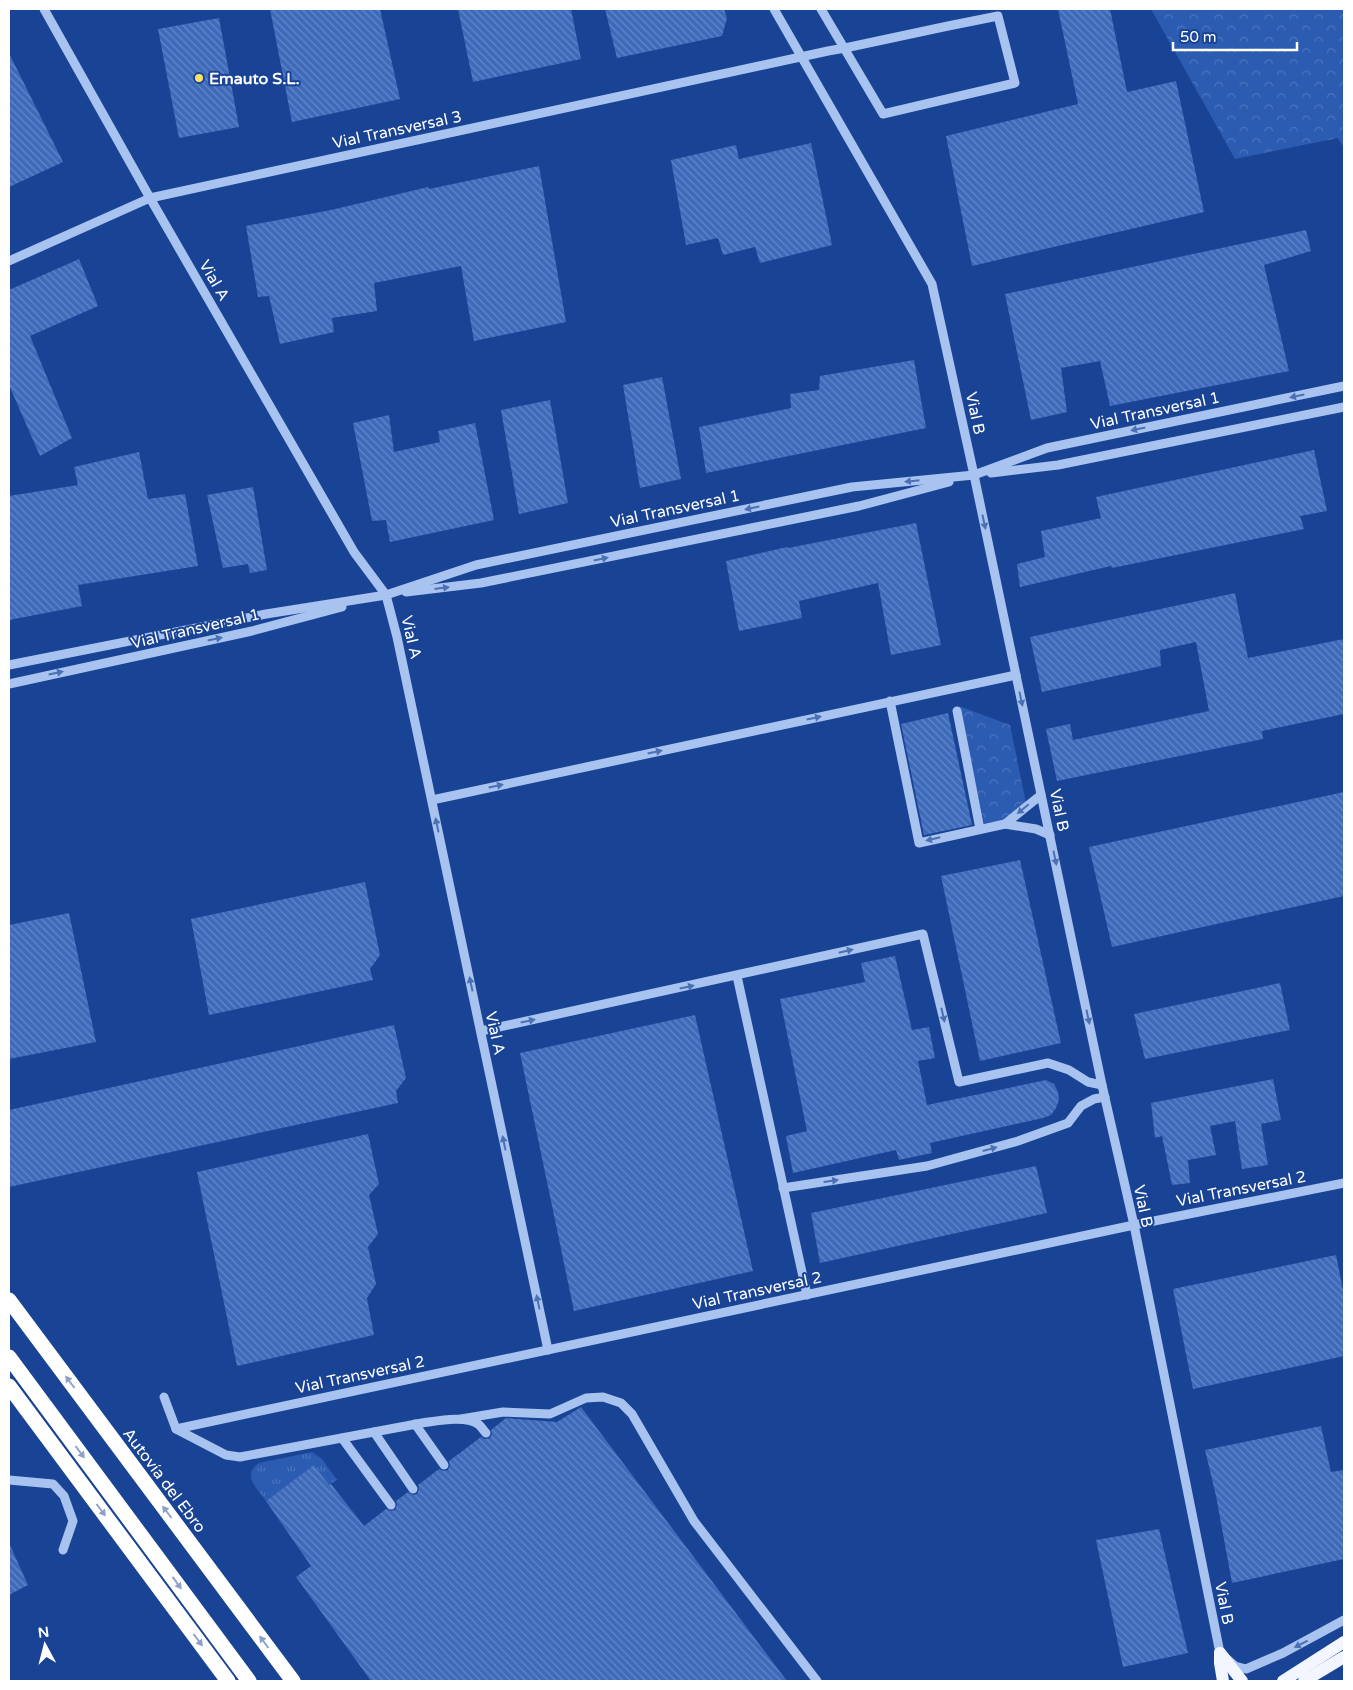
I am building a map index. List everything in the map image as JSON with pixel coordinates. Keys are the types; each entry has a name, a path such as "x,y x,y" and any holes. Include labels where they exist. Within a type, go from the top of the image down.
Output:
{"highway":[{"name":"Autovía del Ebro","path":"9,1300 293,1681"},
{"path":"9,1357 249,1681"},
{"path":"9,1386 228,1681"}],"main road":[{"path":"1321,1656 1344,1636"},
{"path":"1283,1681 1344,1642"},
{"path":"1220,1653 1223,1681"},
{"path":"1220,1653 1242,1681"},
{"path":"1304,1681 1344,1657"}],"street":[{"name":"Vial A","path":"44,9 150,198 354,552 386,594 432,800 548,1350"},
{"name":"Vial B","path":"774,9 932,284 1102,1085 1134,1225 1220,1653"},
{"path":"821,9 883,114 1015,83 998,16 845,48"},
{"name":"Vial Transversal 3","path":"9,261 150,198 845,48"},
{"name":"Vial Transversal 1","path":"9,665 266,614 386,594 490,582 859,506 974,475 1047,448 1344,386"},
{"name":"Vial Transversal 1","path":"9,684 252,631 386,594 476,565 852,487 1058,465 1344,406"},
{"path":"432,800 1016,675"},
{"path":"890,701 919,842 1005,824 1036,829 1050,835"},
{"path":"957,711 980,829"},
{"path":"1005,824 1041,795"},
{"path":"481,1031 923,934 959,1082 1048,1063 1069,1070 1088,1082 1102,1085"},
{"path":"737,976 807,1294"},
{"path":"783,1188 927,1166 1018,1141 1068,1123 1081,1106 1094,1099 1105,1097"},
{"name":"Vial Transversal 2","path":"176,1429 1134,1225 1344,1183"},
{"path":"164,1397 176,1429 226,1455 240,1457 415,1424 503,1412 550,1414 586,1398 603,1397 621,1403 632,1414 694,1521 817,1681"},
{"path":"461,1419 478,1424 486,1433"},
{"path":"415,1424 444,1465"},
{"path":"374,1432 413,1489"},
{"path":"342,1438 391,1505"},
{"path":"9,1480 54,1484 64,1496 73,1521 63,1550"},
{"path":"1220,1653 1235,1666 1246,1669 1283,1653 1344,1620"}],"green space":[{"path":"1151,9 1344,9 1344,148 1338,138 1235,159"},
{"path":"959,706 1010,725 1026,803 1002,821 984,823"},
{"path":"312,1452 322,1459 337,1480 329,1485 314,1466 266,1501 252,1482 251,1472 254,1468 259,1463"}],"building":[{"path":"270,9 380,9 400,99 292,122"},
{"path":"458,9 571,9 581,59 473,82"},
{"path":"605,9 724,9 727,18 722,36 617,58"},
{"path":"1058,9 1110,9 1127,92 1176,81 1204,212 972,266 946,136 1078,104"},
{"name":"Emauto S.L.","path":"219,18 239,127 179,138 158,29"},
{"path":"9,53 63,162 9,187"},
{"path":"811,143 832,245 760,263 755,247 723,255 718,238 686,245 671,160 736,145 739,159"},
{"path":"539,166 566,322 474,341 461,266 374,283 377,311 332,318 334,332 280,344 269,296 258,297 246,226 331,210 428,187 429,189"},
{"path":"1306,230 1311,251 1264,265 1289,371 1110,406 1100,361 1061,368 1067,412 1031,420 1005,294"},
{"path":"79,259 98,306 30,336 72,438 40,456 9,385 9,290"},
{"path":"914,360 926,428 706,473 699,427 791,408 790,394 819,390 820,376"},
{"path":"662,377 681,479 640,488 623,385"},
{"path":"550,400 568,503 519,514 501,410"},
{"path":"389,415 394,452 440,442 438,431 475,423 494,520 390,542 386,520 372,521 353,423"},
{"path":"1314,450 1327,511 1300,516 1304,529 1112,568 1111,566 1020,587 1017,564 1045,557 1041,531 1101,518 1096,497"},
{"path":"139,452 148,499 185,494 198,566 78,585 82,606 9,620 9,496 78,485 74,467"},
{"path":"253,487 267,570 250,573 248,564 223,568 207,495"},
{"path":"916,523 941,645 891,655 878,583 799,601 802,618 739,631 726,561 787,547"},
{"path":"1235,593 1248,658 1344,639 1344,714 1262,731 1263,739 1057,781 1046,729 1070,724 1073,740 1209,711 1196,642 1160,650 1161,666 1042,692 1030,637"},
{"path":"948,713 972,825 924,835 901,724"},
{"path":"1344,792 1344,896 1112,947 1089,847"},
{"path":"1020,860 1061,1043 980,1061 941,876"},
{"path":"365,882 380,955 370,969 373,980 209,1015 191,919"},
{"path":"69,913 96,1042 9,1059 9,925"},
{"path":"895,956 912,1030 929,1027 935,1058 918,1061 927,1105 1046,1080 1054,1084 1058,1092 1059,1100 1056,1108 1051,1115 1043,1118 930,1143 932,1153 899,1160 896,1150 793,1173 786,1136 807,1131 780,999 865,982 861,963"},
{"path":"1280,983 1290,1030 1145,1059 1134,1014"},
{"path":"695,1015 753,1271 574,1311 520,1053"},
{"path":"394,1025 406,1078 396,1091 398,1103 9,1187 9,1110"},
{"path":"1273,1079 1281,1120 1261,1124 1268,1165 1242,1169 1235,1121 1210,1126 1216,1155 1188,1160 1190,1183 1172,1185 1162,1136 1155,1138 1151,1103"},
{"path":"368,1134 379,1184 369,1195 378,1234 368,1247 376,1284 367,1298 374,1335 237,1366 197,1172"},
{"path":"1036,1166 1047,1213 820,1263 811,1213"},
{"path":"1336,1255 1344,1295 1344,1356 1193,1389 1173,1289"},
{"path":"581,1407 787,1681 371,1681 296,1577 311,1566 266,1501 314,1465 364,1526 386,1509 395,1510 396,1501 408,1492 413,1495 417,1494 418,1485 439,1469 448,1470 449,1461 481,1437 485,1439 490,1438 491,1430 506,1418 557,1422"},
{"path":"1321,1426 1331,1472 1344,1470 1344,1559 1232,1583 1216,1496 1205,1450"},
{"path":"1159,1529 1188,1653 1123,1667 1096,1540"},
{"path":"9,1543 28,1585 9,1595"}],"place":[{"name":"Emauto S.L.","path":"199,78"}]}
